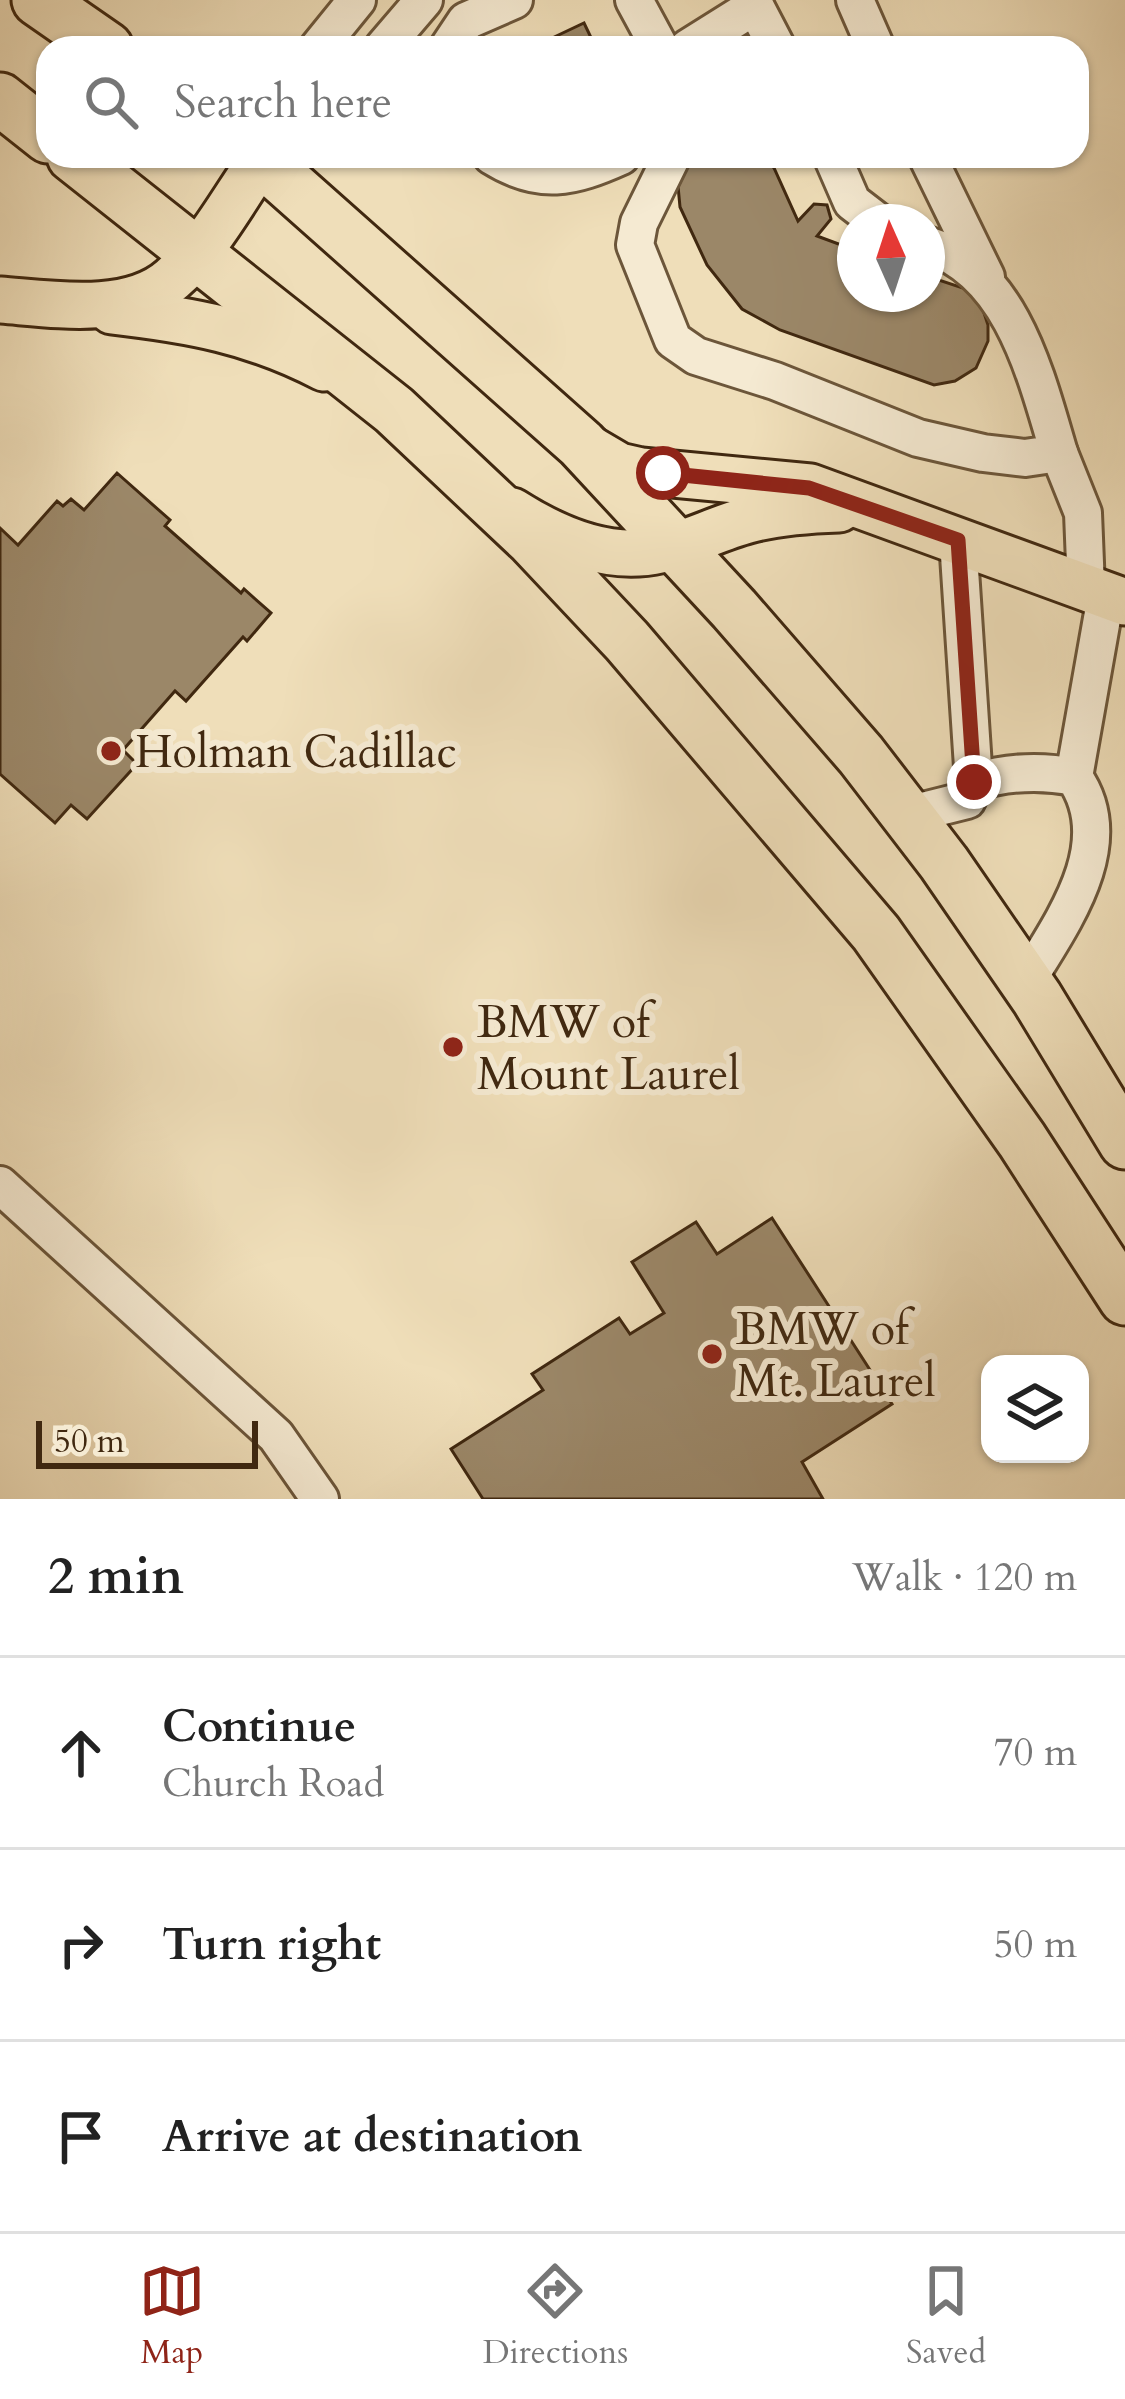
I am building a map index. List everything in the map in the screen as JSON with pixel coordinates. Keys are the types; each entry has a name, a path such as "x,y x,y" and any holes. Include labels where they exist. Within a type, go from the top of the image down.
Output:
{"highway":[{"path":"46,2 91,36"},
{"path":"0,99 36,128"},
{"path":"88,168 376,394 484,494 627,641 876,933 1022,1140 1125,1299"},
{"path":"275,168 581,444 799,683 907,815 1026,982 1125,1143"}],"main road":[{"path":"67,305 132,298 170,282 255,168"},
{"path":"0,300 208,323 243,333 376,394"},
{"path":"581,444 619,466 640,471 780,482 833,494 1106,595"},
{"path":"484,494 551,534 605,551 655,551 778,513 840,509 895,516"}],"street":[{"path":"328,36 357,0"},
{"path":"393,36 424,0"},
{"path":"456,36 466,21 514,0"},
{"path":"634,0 653,36"},
{"path":"856,0 872,36"},
{"path":"705,36 753,3 771,36"},
{"path":"515,168 544,177 574,176 593,168"},
{"path":"666,168 639,223 635,245 673,340 697,356 775,381 918,438 1025,458 1059,453"},
{"path":"837,168 855,204"},
{"path":"933,168 1039,387 1106,595 1074,777 1092,829 1090,864 1026,982"},
{"path":"945,251 987,280"},
{"path":"907,815 967,800 974,782 958,540"},
{"path":"974,782 1003,773 1074,777"},
{"path":"0,1185 276,1436 320,1499"}],"building":[{"path":"584,23 590,36 556,36"},
{"path":"687,168 774,168 798,221 814,204 827,205 831,219 817,236 837,243 837,312 945,312 945,282 966,289 988,325 988,341 976,368 955,381 934,385 780,330 742,309 707,265 680,207 678,186"},
{"name":"Holman Cadillac","path":"117,473 170,520 165,526 271,613 186,701 175,691 123,750 137,764 87,819 71,805 55,823 0,774 0,528 18,545 57,501 63,506 71,499 84,510"},
{"name":"BMW of Mt. Laurel","path":"772,1218 892,1404 802,1462 823,1499 483,1499 451,1449 543,1390 532,1374 619,1318 630,1334 664,1313 632,1262 696,1222 717,1254"}],"place":[{"name":"Holman Cadillac","path":"111,751"},
{"name":"BMW of Mount Laurel","path":"453,1047"},
{"name":"BMW of Mt. Laurel","path":"712,1354"}],"route":[{"path":"663,473 809,488 958,540 974,782"}]}
